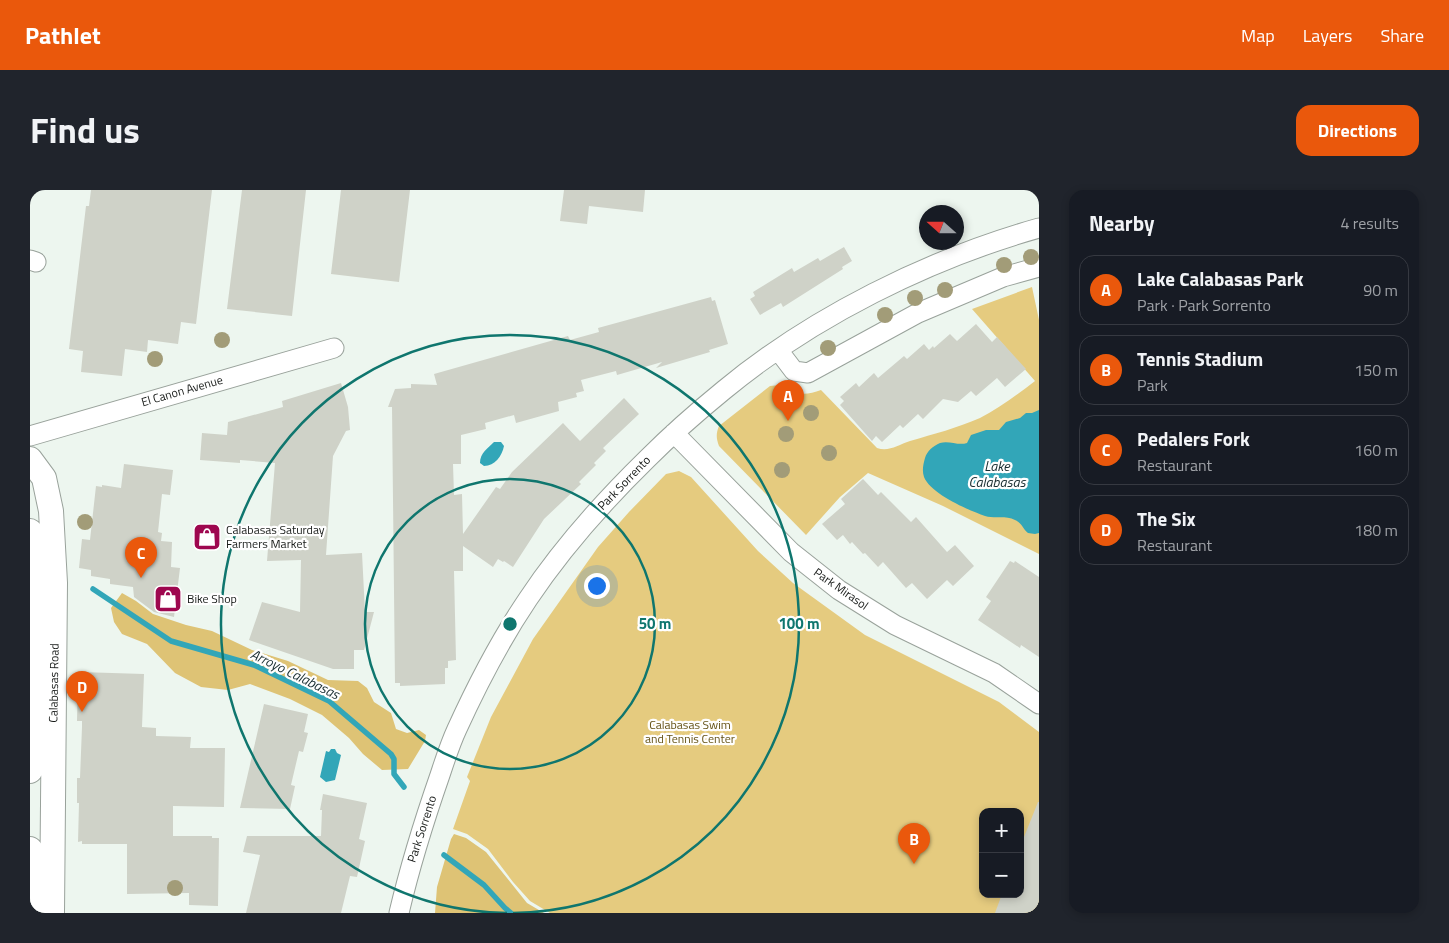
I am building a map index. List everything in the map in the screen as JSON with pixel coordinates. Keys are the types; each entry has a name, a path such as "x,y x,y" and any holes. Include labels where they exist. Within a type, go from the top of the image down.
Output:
{"main road":[{"name":"Calabasas Road","path":"30,459 44,478 51,511 55,583 52,913"},
{"name":"Calabasas Road","path":"30,531 33,553 30,771"},
{"path":"30,849 30,913"}],"street":[{"name":"Park Sorrento","path":"399,913 416,846 456,730 490,663 528,599 574,537 616,490 674,433 725,389 778,350 836,313 924,269 1039,228"},
{"path":"778,350 794,371 808,373 918,313 1003,278 1039,267"},
{"name":"El Canon Avenue","path":"30,436 334,348"},
{"name":"Park Mirasol","path":"674,433 791,552 838,590 895,625 994,673 1039,704"}],"green space":[{"path":"1032,287 1039,320 1039,554 943,506 868,473 840,497 806,535 719,446 717,431 719,426 770,386 780,385 800,394 821,390 877,448 881,449 894,447 980,418 1035,381 972,309"},
{"name":"Calabasas Swim and Tennis Center","path":"679,471 691,477 758,551 793,583 865,635 999,702 1039,732 1039,913 550,913 530,901 488,849 467,834 453,829 470,781 467,777 491,717 533,639 598,547 666,474"}],"shaded area":[{"path":"122,593 153,614 212,631 252,650 288,661 328,680 358,681 367,688 374,702 391,713 396,729 407,733 419,730 426,735 425,741 408,769 382,770 322,715 290,699 250,684 228,690 201,687 175,673 147,644 122,634 114,622 111,608"},
{"path":"454,834 466,838 486,852 527,903 544,913 435,913 437,887"}],"water":[{"name":"Lake Calabasas","path":"1039,410 1039,533 1028,533 1017,521 1012,519 985,516 960,506 934,489 924,477 923,468 926,455 940,443 967,443 971,435 986,430 999,430 1006,422 1020,418 1026,413"},
{"path":"494,442 501,442 504,446 502,453 495,462 484,466 480,463 481,456"},
{"path":"331,749 335,749 341,755 335,780 326,782 320,777 326,751 329,752"}],"building":[{"path":"91,190 212,190 196,324 181,322 178,344 148,340 147,352 125,349 122,376 81,372 83,351 69,349 86,206 89,206"},
{"path":"242,190 306,190 292,316 227,309"},
{"path":"341,190 410,190 399,282 331,274"},
{"path":"564,190 645,190 643,212 589,206 587,224 560,221"},
{"path":"844,247 852,261 842,267 843,269 783,307 781,303 760,315 750,299 755,296 753,292 792,268 794,272 818,258 820,261"},
{"path":"711,297 712,301 715,300 728,344 709,350 710,352 656,368 662,362 617,375 616,371 581,380 584,391 576,393 577,397 558,402 559,411 516,423 514,415 485,423 486,429 461,435 461,464 453,464 454,495 462,494 463,534 496,487 500,489 512,472 563,423 580,441 624,398 639,414 603,448 606,451 594,463 596,465 579,482 581,484 544,519 513,567 498,559 493,567 463,546 463,571 454,571 456,660 448,661 448,668 445,668 445,684 400,686 400,683 395,683 392,407 388,407 395,389 411,388 411,384 437,385 434,374 568,336 570,340 599,332 598,328"},
{"path":"976,324 992,342 997,337 1026,369 1005,387 997,378 976,396 971,391 958,402 943,399 923,419 918,414 903,428 900,425 882,442 876,436 872,441 840,405 844,401 840,397 856,383 859,387 874,373 878,378 904,356 907,359 924,344 929,350 950,334 957,341"},
{"path":"341,383 348,407 350,430 346,431 333,456 326,555 362,553 365,612 374,612 364,650 354,650 354,669 333,669 249,640 262,602 300,612 301,560 267,561 275,463 240,460 240,463 200,460 202,433 227,435 228,422 283,407 282,401"},
{"path":"124,464 173,470 170,495 162,494 158,532 162,533 161,541 172,542 171,567 180,568 174,617 154,612 134,597 133,587 110,584 110,579 91,576 91,570 79,568 82,539 90,540 96,486 121,488"},
{"path":"863,479 878,495 881,492 911,522 916,517 947,552 955,545 974,566 953,586 947,580 927,599 912,583 906,588 883,562 878,567 852,542 850,544 843,535 837,540 822,524 845,504 841,499"},
{"path":"1010,561 1014,563 1015,561 1039,577 1039,657 1021,645 1020,648 978,620 991,601 986,597"},
{"path":"80,672 144,674 142,727 156,728 156,736 191,737 190,748 225,748 224,807 173,806 173,836 212,836 212,838 219,838 218,906 189,905 189,893 127,894 127,844 82,844 82,841 78,842 79,803 77,803 77,778 80,778 82,727 82,721 77,721 78,678"},
{"path":"264,704 308,714 304,732 308,733 303,752 299,751 291,785 295,786 290,809 240,808"},
{"path":"323,794 367,803 359,839 365,841 357,877 350,876 341,913 246,913 260,855 243,852 247,836 321,836 322,810 320,810"},
{"path":"1039,802 1039,913 995,913 1001,898 1024,898 1024,837"}],"waterway":[{"name":"Arroyo Calabasas","path":"93,589 171,641 254,665 329,701 391,754 394,759 394,774 404,787"},
{"name":"Arroyo Calabasas","path":"444,855 484,885 511,913"}],"place":[{"name":"Lake Calabasas Park","path":"788,421"},
{"name":"Calabasas Saturday Farmers Market","path":"207,537"},
{"name":"Pedalers Fork","path":"141,578"},
{"name":"Bike Shop","path":"168,599"},
{"name":"The Six","path":"82,712"},
{"name":"Tennis Stadium","path":"914,864"}]}
